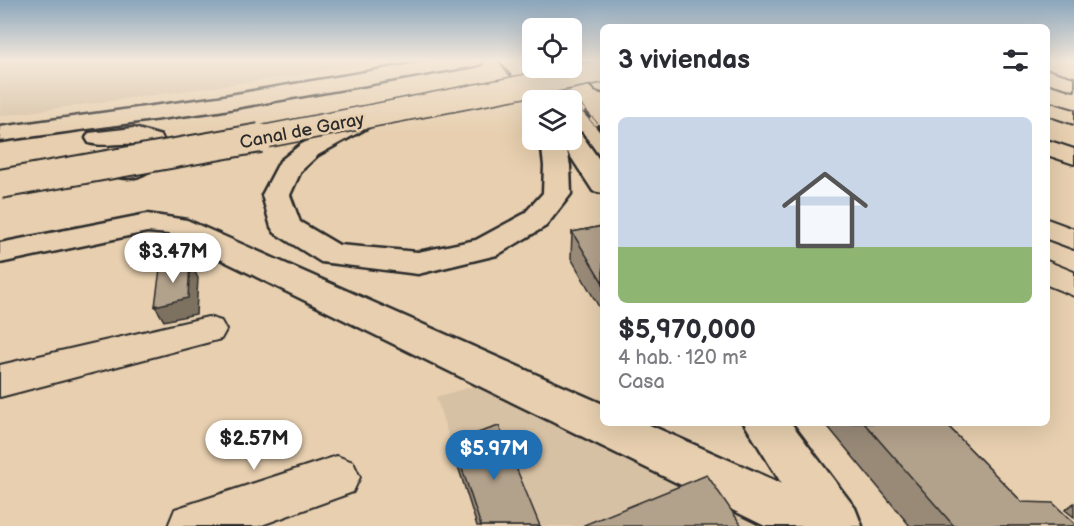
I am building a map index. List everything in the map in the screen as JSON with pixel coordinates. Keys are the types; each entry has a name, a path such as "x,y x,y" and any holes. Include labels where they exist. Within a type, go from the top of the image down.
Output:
{"main road":[{"name":"Canal de Garay","path":"0,134 183,109 328,85"},
{"name":"Canal de Garay","path":"0,164 468,85"},
{"name":"Canal de Garay","path":"0,184 366,119 536,85"},
{"path":"366,119 309,150 290,167 276,195 286,227 332,255 418,263 486,248 535,220 557,194 555,150"},
{"path":"0,146 134,135 152,141 156,150 144,164 113,178 0,197"},
{"path":"579,150 600,181"},
{"path":"0,253 147,223 176,226 600,424"},
{"path":"605,426 819,526"},
{"path":"768,426 837,526"}],"street":[{"path":"1050,109 1074,117"},
{"path":"1050,148 1074,157"},
{"path":"1050,229 1074,240"},
{"path":"1050,273 1074,285"},
{"path":"0,381 208,330"},
{"path":"192,526 337,477"}],"shaded area":[{"path":"0,85 229,85 0,116"},
{"path":"474,386 770,526 477,526 436,397"}],"building":[{"path":"600,227 600,278 572,232"},
{"path":"190,262 188,298 155,306 160,269"},
{"path":"499,426 540,526 481,526 453,441"},
{"path":"867,426 948,426 1022,502 1053,503 1074,523 1074,526 954,526"},
{"path":"707,475 742,526 584,525"}],"railway":[{"path":"558,85 600,129"}]}
